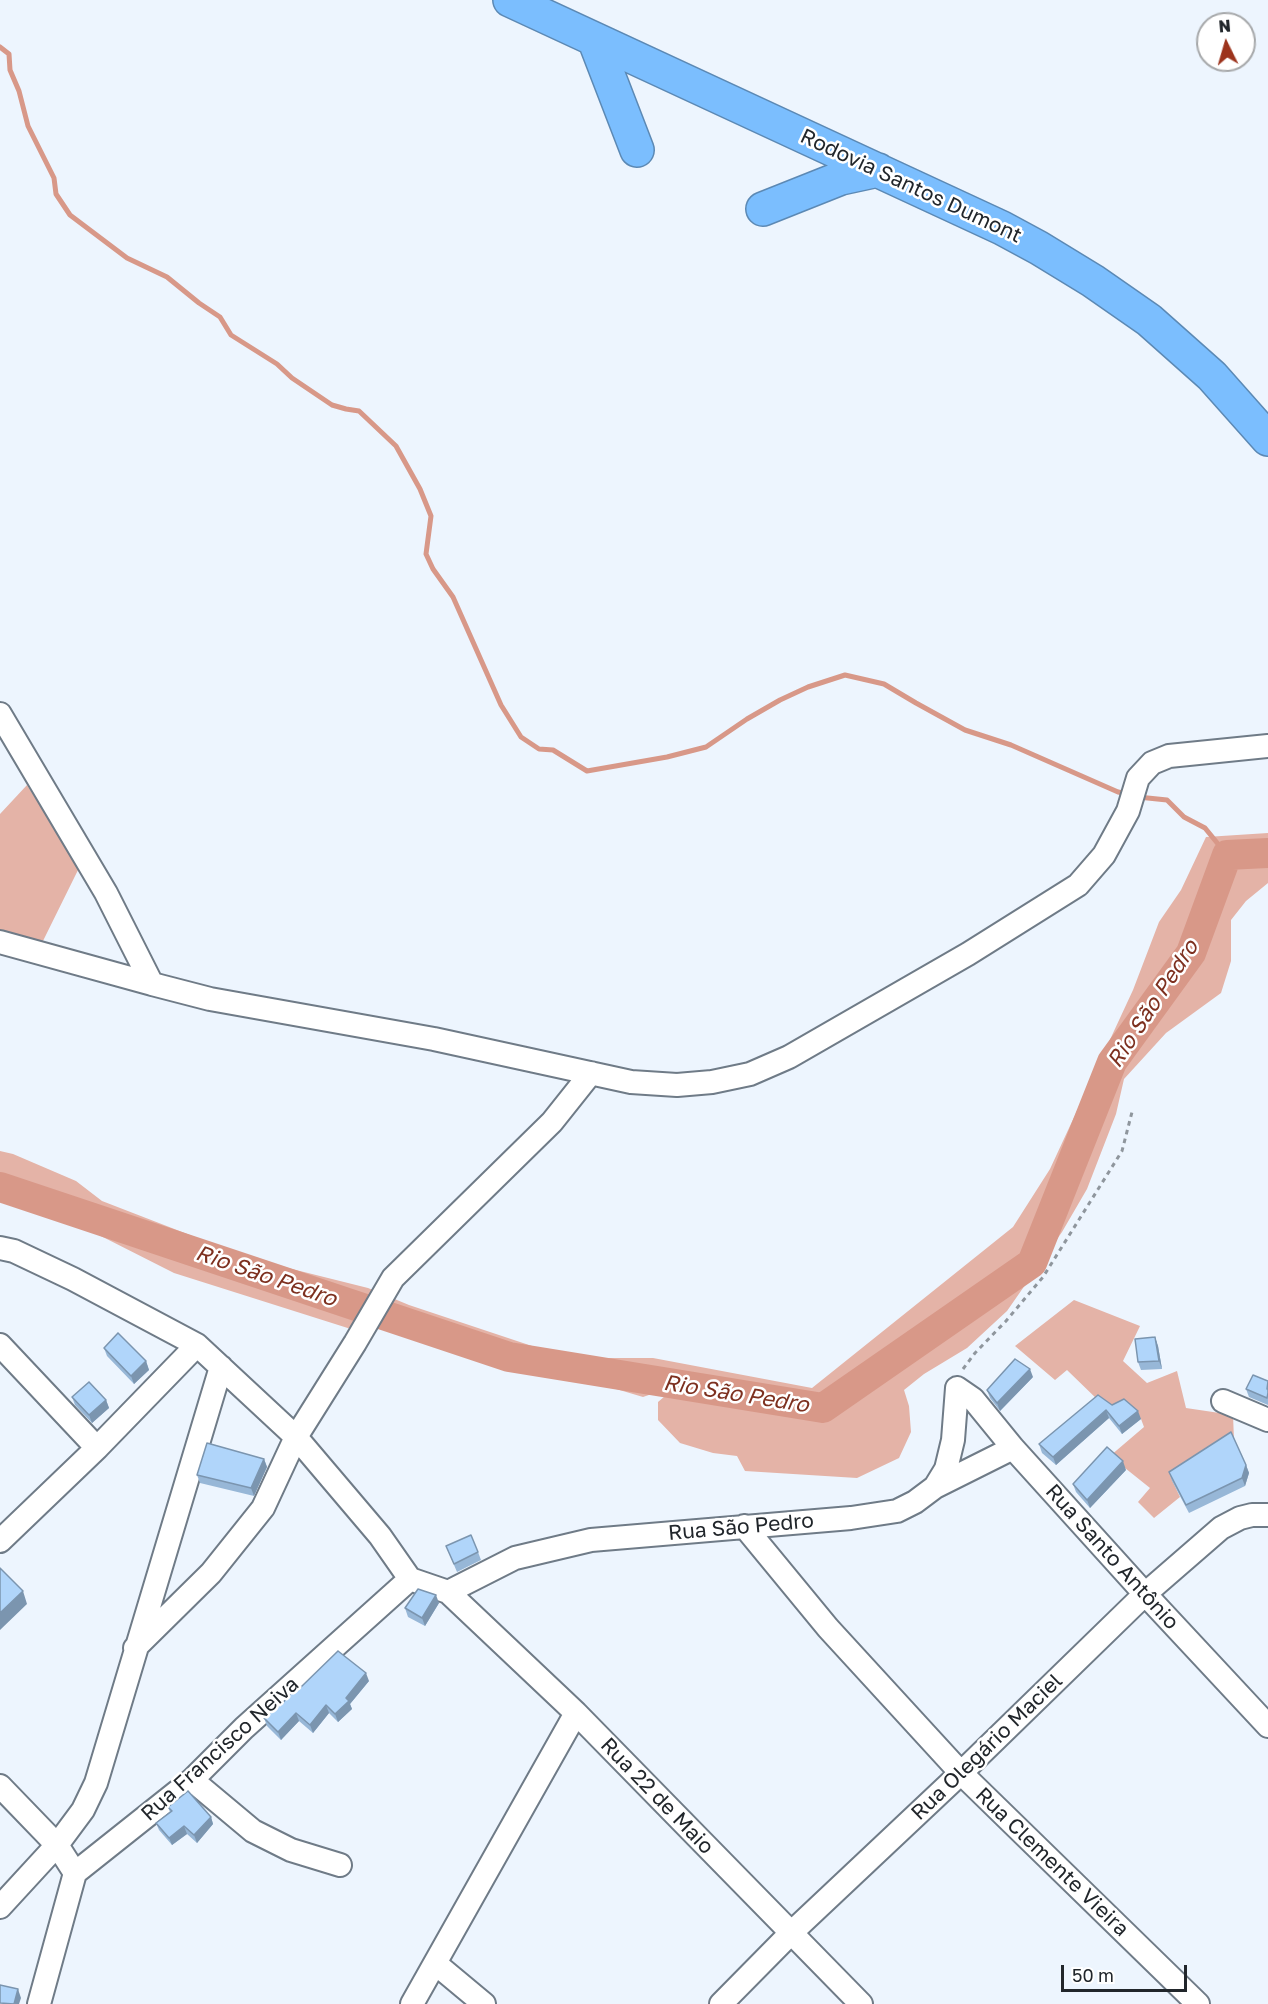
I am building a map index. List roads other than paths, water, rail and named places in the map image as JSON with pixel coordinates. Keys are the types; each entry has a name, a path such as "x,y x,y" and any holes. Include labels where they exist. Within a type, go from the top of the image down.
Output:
{"highway":[{"name":"Rodovia Santos Dumont","path":"510,0 1002,228 1093,281 1149,320 1212,376 1268,439"},
{"path":"595,40 637,150"},
{"path":"763,209 841,178 878,170"}],"street":[{"path":"0,714 106,893 152,984"},
{"path":"0,942 210,999 434,1039 631,1082 677,1085 712,1082 750,1074 789,1058 968,954 1078,885 1104,855 1128,811 1138,778 1152,763 1170,756 1268,746"},
{"path":"135,1648 211,1573 263,1508 296,1437 356,1343 393,1278 552,1122 591,1073"},
{"path":"0,1248 14,1251 73,1279 197,1345 296,1437 380,1536 410,1579 448,1592"},
{"path":"0,1345 97,1448"},
{"path":"0,1540 97,1448 197,1345"},
{"path":"0,1907 57,1845 83,1810 96,1784 220,1367"},
{"name":"Rua Santo Antônio","path":"957,1388 973,1399 1013,1448 1268,1726"},
{"name":"Rua São Pedro","path":"448,1592 515,1557 580,1542 841,1519 897,1511 915,1502 935,1487 946,1469 952,1440 957,1388"},
{"path":"1223,1401 1268,1420"},
{"path":"935,1487 1013,1448"},
{"name":"Rua Olegário Maciel","path":"721,2004 791,1933 961,1773 1145,1594 1221,1528 1240,1518 1268,1515"},
{"name":"Rua Clemente Vieira","path":"744,1526 828,1628 961,1773 1198,2004"},
{"name":"Rua Francisco Neiva","path":"75,1873 192,1780 244,1728 410,1579"},
{"name":"Rua 22 de Maio","path":"448,1592 576,1713 861,2004"},
{"path":"412,2004 576,1713"},
{"path":"192,1780 253,1831 291,1850 340,1865"},
{"path":"0,1786 57,1845 75,1873 39,2004"},
{"path":"436,1964 484,2004"}],"waterway":[{"path":"0,47 9,54 10,70 19,91 28,126 54,178 56,194 70,215 127,258 167,277 220,317 231,335 277,364 292,378 332,405 359,411 396,446 420,489 431,516 426,554 433,569 453,597 501,705 521,737 539,749 553,750 587,771 667,757 706,747 780,700 808,687 845,675 884,684 965,730 1011,745 1118,792 1129,794"},
{"path":"1138,797 1167,800 1184,817 1205,828 1227,855"},
{"name":"Rio São Pedro","path":"0,1187 509,1357 823,1408 1032,1263 1112,1062 1191,953 1227,855 1268,853"}]}
